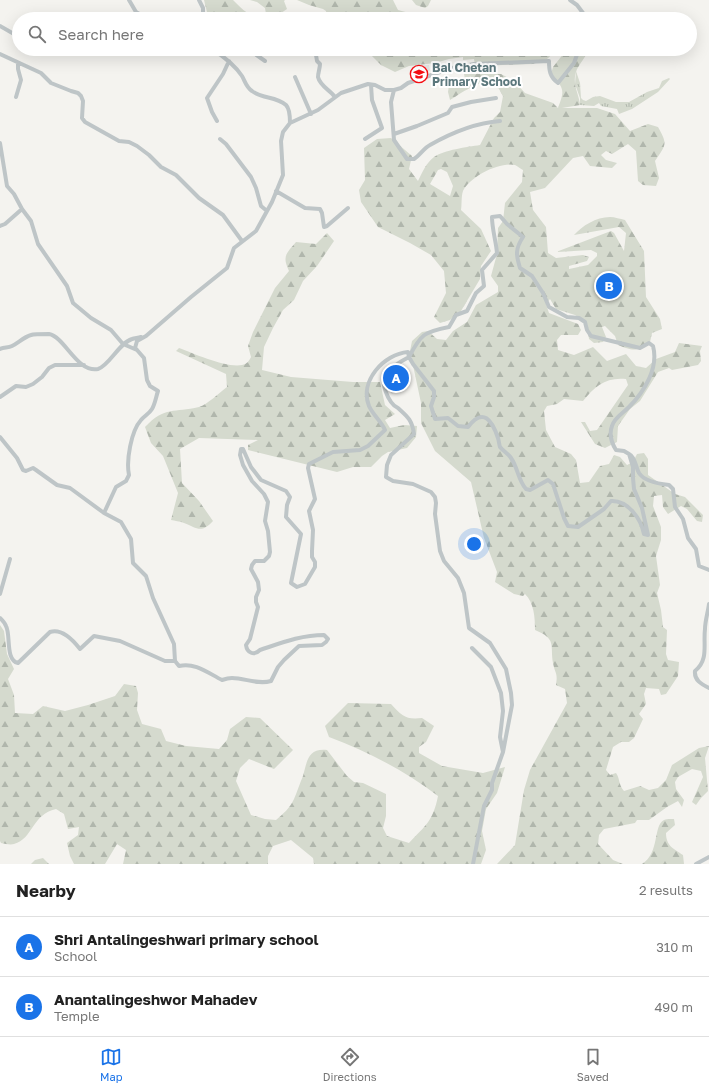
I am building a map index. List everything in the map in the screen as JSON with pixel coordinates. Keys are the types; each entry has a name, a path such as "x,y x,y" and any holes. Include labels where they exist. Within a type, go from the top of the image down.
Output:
{"street":[{"path":"128,0 136,12"},
{"path":"199,0 203,8 203,12"},
{"path":"570,0 577,5 582,12"},
{"path":"0,26 12,33"},
{"path":"0,54 18,64 41,73 51,83 78,93 83,101 82,118 85,122 119,141 129,142 143,149 161,167 176,174 199,198 223,215 242,242"},
{"path":"221,56 229,61 241,74 251,91 260,96 271,98 285,104 289,112 290,123"},
{"path":"258,56 265,61"},
{"path":"316,56 317,61 320,64 318,76 320,81 323,86 331,91 334,97"},
{"path":"137,350 135,348 137,340 146,336 227,268 234,248 256,231 272,202 283,175 281,141 283,132 290,123 318,110 341,92 368,84 384,90 394,90 401,88 408,83 452,68 474,64 548,61 548,70 553,79 558,83 574,63 576,56"},
{"path":"217,120 212,112 207,98 223,74 229,61"},
{"path":"16,97 21,80 18,64"},
{"path":"295,77 311,114"},
{"path":"365,139 382,128 372,100 372,85"},
{"path":"394,90 392,102 394,140 407,159 414,159 429,146 470,126 500,121"},
{"path":"394,134 448,113 452,107 496,98"},
{"path":"220,139 226,144 251,177 261,206 267,211"},
{"path":"0,143 6,186 14,194 22,209 31,221 38,244 67,286 73,303 91,318 111,330 123,344 137,350 144,358 147,380 150,386 158,391 152,410 139,421 133,438 129,452 129,475 126,481 116,487 104,513"},
{"path":"276,191 305,208 320,209 324,227 348,208"},
{"path":"0,226 5,224 22,209"},
{"path":"473,864 484,806 492,790 493,779 504,752 512,705 508,675 501,658 490,643 469,628 464,593 458,578 444,561 440,551 435,514 435,497 431,492 413,484 393,481 386,477 387,466 391,455 414,434 412,424 407,416 392,403 385,389 384,379 388,370 409,357 417,341 430,330 449,327 456,315 467,311 476,293 484,286 482,270 497,253 492,226 492,217 500,216 523,237 519,242 516,255 520,268 532,276 549,306 567,317 579,318 585,322 591,336 640,348 649,343 653,346 655,353 649,379 632,404 617,417 612,425 611,438 616,450 624,450 633,456 640,474 644,478 658,484 669,485 673,489 675,507 683,519 688,538 696,549 699,566 709,570"},
{"path":"0,349 10,347 31,335 49,334 56,337 70,354 84,365 91,369 99,369 123,344 131,339 146,336"},
{"path":"0,437 17,458 23,470 26,471 33,468 57,485 70,488 79,493 104,513 121,522 131,539 133,563 146,576 155,604 174,644 175,661 179,666 186,664 196,666 222,680 232,678 266,682 271,681 278,667 299,646 322,645 328,639 324,635 312,635 300,637 260,650 256,653 251,653 247,650 246,645 250,638 258,607 256,597 259,590 258,582 251,569 255,562 264,561 269,556 270,546 265,521 268,502 264,494 252,481 243,465 240,452 241,449 244,449 251,467 262,480 286,491 290,497 287,505 286,517 301,534 291,583 297,587 305,584 316,568 312,557 313,530 309,511 314,499 308,468 309,464 334,452 360,450 368,446 385,430 383,424 369,406 367,397 368,384 373,374 386,361 399,353 408,352 413,364 434,391 431,406 435,419 448,418 458,426 468,427 474,419 482,417 490,421 497,435 500,448 511,457 520,480 526,489 530,490 548,480 554,484 564,518 568,526 578,528 604,509 611,501 615,501 627,506 634,513 644,534 648,534 642,508 634,488 633,467 629,454"},
{"path":"0,396 16,386 26,387 33,384 54,364 84,365"},
{"path":"0,594 10,559"},
{"path":"709,604 704,630 706,646 699,667 694,671 694,676 697,681 709,688"},
{"path":"0,618 6,625 8,632 8,642 12,660 18,663 50,632 56,631 66,635 80,648 94,636 120,641 165,661 175,661"},
{"path":"472,648 491,668 501,693 503,711 500,737 504,752"},
{"path":"696,864 709,857"}],"shaded area":[{"name":"Bal Chetan Primary School","path":"429,65 430,70 416,77 414,69 416,66"},
{"path":"394,367 405,373 406,385 392,394 384,383"}],"green space":[{"path":"204,0 233,0 246,12 207,12"},
{"path":"250,0 285,0 287,9 282,12 266,12 265,8 257,2"},
{"path":"297,0 393,0 398,10 406,12 326,12 323,9"},
{"path":"412,0 431,0 425,8 416,5"},
{"path":"372,56 550,56 547,59 533,64 475,66 474,59 463,60 463,57 435,63 409,66 395,72 381,65"},
{"path":"562,56 585,56 577,69 575,76 575,85 580,105 562,108 597,108 615,114 630,131 648,124 658,127 664,141 662,151 655,161 659,178 656,186 643,185 638,181 636,151 628,144 612,154 606,151 601,155 606,160 617,163 612,168 590,166 583,156 573,158 545,188 530,192 533,210 546,227 548,253 556,258 583,255 589,257 587,261 569,266 569,269 588,265 597,256 597,253 591,250 556,252 611,231 614,233 624,251 626,233 619,227 574,235 581,228 595,220 605,217 625,220 644,251 646,297 660,319 662,329 652,333 650,342 642,348 635,350 618,345 615,336 605,326 602,327 606,337 603,342 594,343 589,339 587,323 575,315 556,309 550,299 546,304 549,313 578,324 581,330 578,335 561,335 557,340 558,350 574,355 593,347 607,361 626,354 636,366 646,368 656,359 675,352 679,343 702,346 700,351 701,361 698,365 672,370 669,368 658,372 640,401 630,409 618,426 617,442 605,448 595,444 581,422 585,422 590,431 597,430 628,385 626,379 613,379 607,381 592,391 583,401 564,399 557,404 547,406 544,411 546,430 555,447 571,454 576,460 580,483 589,482 600,466 609,464 614,455 620,457 627,465 633,462 637,454 644,453 648,459 648,475 675,494 685,497 703,515 702,522 697,521 687,509 681,506 668,514 663,507 662,495 654,496 653,506 661,527 661,540 656,556 660,585 657,593 663,627 667,630 666,654 668,660 679,662 678,676 666,694 661,695 659,689 646,688 644,694 646,704 639,714 643,719 634,738 629,742 621,742 613,747 606,770 610,775 616,773 624,791 640,786 649,790 658,788 666,780 672,765 699,748 709,746 705,758 708,791 696,805 692,802 703,777 701,771 692,769 678,777 675,782 676,789 684,800 682,807 678,801 649,820 637,820 635,823 604,829 599,835 598,844 613,860 623,864 497,864 515,845 524,790 530,770 567,703 565,689 556,685 557,681 551,643 547,636 535,630 533,610 528,598 525,594 523,596 514,594 495,582 497,572 484,538 471,482 435,451 421,423 421,403 410,351 412,341 422,332 428,331 437,339 446,340 453,331 467,322 476,305 498,292 498,286 491,276 497,254 498,228 503,221 505,203 522,182 523,170 515,165 501,165 486,171 472,180 463,191 461,210 481,229 491,251 481,266 480,279 461,311 450,320 440,323 434,317 446,293 444,271 431,255 378,227 361,202 359,190 365,180 364,148 377,139 391,138 412,156 409,169 418,181 426,165 434,157 450,151 480,145 494,118 500,112 503,96 496,85 486,82 473,86 450,100 448,92 449,85 465,79 464,74 501,74 514,81 525,93 553,103 558,108 562,97 562,90 559,83 551,74 553,67","holes":["441,169 447,172 453,186 450,196 430,184 438,170"]},
{"path":"576,71 580,83 581,98 586,101 593,97 600,96 616,102 629,102 647,92 659,88 662,81 669,78 670,79 658,92 632,109 619,114 617,109 601,106 599,103 594,106 580,105 580,98 575,84"},
{"path":"327,233 334,241 317,266 303,281 294,300 283,310 264,347 262,370 291,377 353,382 380,382 385,405 395,414 385,420 390,428 404,425 417,426 416,437 407,448 388,452 371,467 353,467 337,472 248,450 248,445 258,440 199,438 180,449 182,483 199,501 213,521 205,528 199,529 182,522 171,520 178,493 163,456 151,443 145,427 152,420 164,413 202,406 227,387 226,374 176,351 179,348 219,363 242,365 247,363 251,357 248,346 253,332 275,288 289,271 286,262 286,255 296,242 316,244"},
{"path":"0,625 4,631 7,654 14,669 8,679 14,695 15,713 33,714 43,706 65,711 115,696 124,684 136,686 138,693 137,710 142,724 161,729 166,741 186,746 219,749 227,740 230,729 246,717 260,718 293,750 274,769 249,759 240,768 236,781 251,815 265,819 276,820 286,811 294,799 309,757 316,751 327,750 347,776 354,782 363,783 386,794 386,816 383,828 387,836 409,843 428,822 434,811 438,796 385,762 329,737 325,726 348,703 391,704 398,712 408,718 422,718 434,726 426,742 419,747 419,753 442,766 483,773 505,767 497,793 486,809 482,831 486,850 481,864 314,864 313,858 291,840 273,846 268,856 268,864 123,864 126,850 117,844 105,864 74,864 70,856 67,843 78,835 79,827 68,829 64,814 56,809 42,816 20,841 13,844 1,843"},
{"path":"674,819 675,825 666,833 666,837 671,847 683,855 684,864 642,864 648,859 654,847 658,827 665,820"},
{"path":"43,858 49,864 31,864 35,860"}],"place":[{"name":"Bal Chetan Primary School","path":"419,74"},
{"name":"Anantalingeshwor Mahadev","path":"609,286"},
{"name":"Shri Antalingeshwari primary school","path":"396,378"}]}
